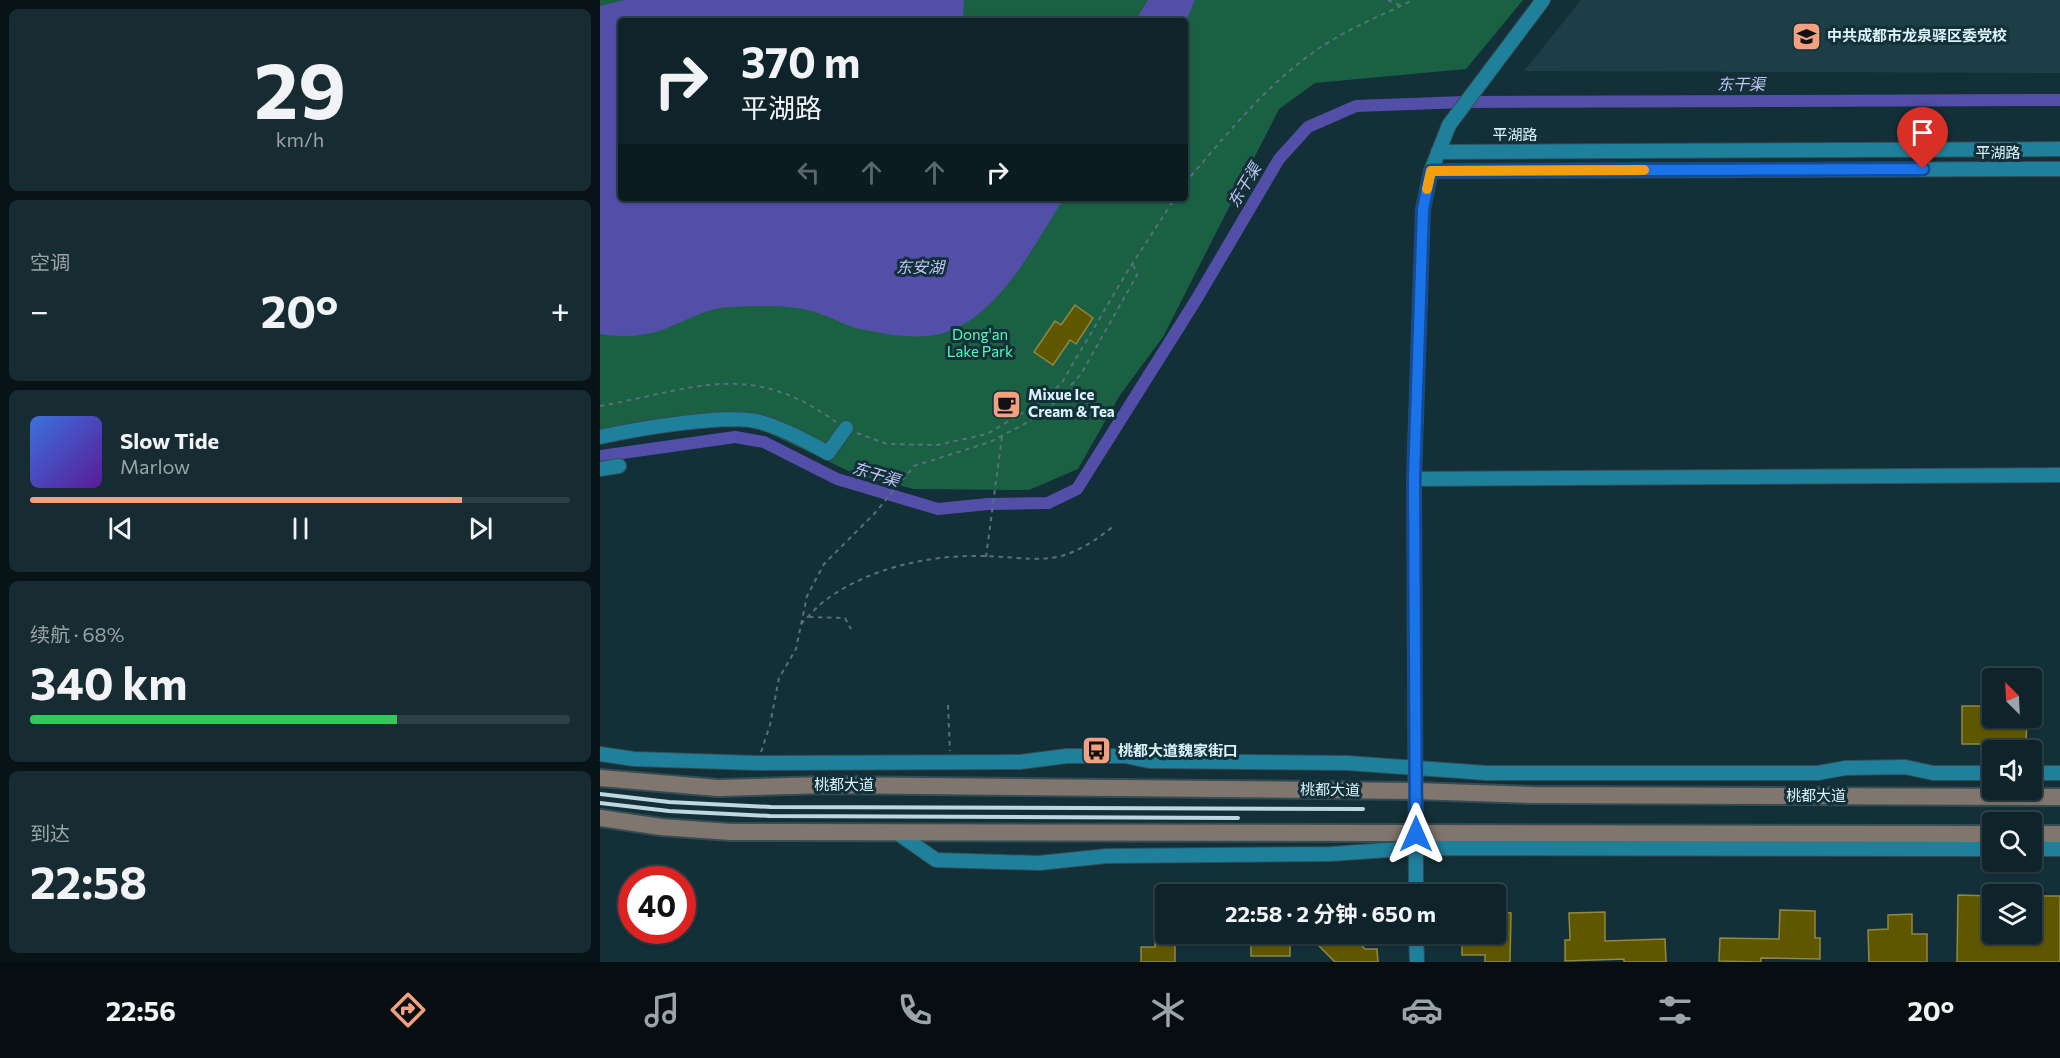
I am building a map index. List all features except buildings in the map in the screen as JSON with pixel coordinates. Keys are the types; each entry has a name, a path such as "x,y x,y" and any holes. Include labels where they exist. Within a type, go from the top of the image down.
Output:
{"main road":[{"name":"桃都大道","path":"600,777 718,788 827,785 1416,791 1544,795 2060,797"},
{"path":"600,818 661,827 731,832 896,832 1416,841 1982,834"},
{"path":"2042,834 2060,834"}],"street":[{"path":"1416,884 1414,479 1423,209 1431,171 1449,125 1543,0"},
{"name":"平湖路","path":"1438,152 2060,149"},
{"name":"平湖路","path":"1431,171 2060,169"},
{"path":"600,437 734,418 760,422 791,433 828,453 846,428"},
{"path":"600,469 619,466"},
{"path":"1414,479 2060,475"},
{"path":"600,754 634,759 757,763 1020,762 1067,756 1125,756 1149,761 1347,762 1487,773 1818,773 1845,768 1905,767 1933,773 1982,773"},
{"path":"2042,773 2060,772"},
{"path":"896,832 936,860 1039,863 1152,855 1331,854 1416,841 1982,849"},
{"path":"2042,849 2060,849"},
{"path":"1416,944 1417,962"}],"path":[{"path":"1388,0 1401,6"},
{"path":"1188,180 1231,130 1293,70 1333,39 1413,0"},
{"path":"600,406 690,386 741,382 792,394 846,428 887,444 919,446 964,441 1008,423 1061,384 1173,201"},
{"path":"757,763 770,725 779,678 796,649 807,596 824,564 874,514 914,465 990,442 1028,422 1058,400 1081,374 1137,275 1133,264"},
{"path":"986,557 1002,436"},
{"path":"801,624 825,600 844,588 891,569 943,558 1058,559 1092,544 1115,525"},
{"path":"808,617 845,618 851,629"},
{"path":"948,705 951,763"}],"shaded area":[{"name":"中共成都市龙泉驿区委党校","path":"1581,0 2060,0 2060,73 1524,71"}],"green space":[{"name":"Dong'an Lake Park","path":"600,0 1523,0 1466,69 1315,83 1279,109 1163,337 1120,395 1078,469 1029,490 914,489 857,475 752,425 650,427 600,433"}],"water":[{"name":"东安湖","path":"625,0 964,0 963,18 618,18 618,201 1062,201 1009,283 972,319 951,330 928,336 892,335 856,328 808,310 764,306 713,310 659,331 644,334 622,336 600,334 600,6"},
{"path":"1148,0 1195,0 1187,18 1137,18"}],"waterway":[{"name":"东干渠","path":"601,456 735,437 764,442 837,479 938,509 988,504 1048,503 1077,489 1196,300 1279,159 1308,127 1356,106 1464,102 2060,100"}],"railway":[{"path":"600,794 669,802 771,807 1363,809"},
{"path":"600,803 669,811 770,816 1238,818"}],"slow traffic":[{"path":"1427,189 1431,171 1644,170"}],"place":[{"name":"中共成都市龙泉驿区委党校","path":"1806,36"},
{"name":"Mixue Ice Cream & Tea","path":"1007,404"},
{"name":"桃都大道魏家街口","path":"1097,751"}],"route":[{"path":"1416,834 1414,479 1423,209 1431,171 1923,169"}]}
